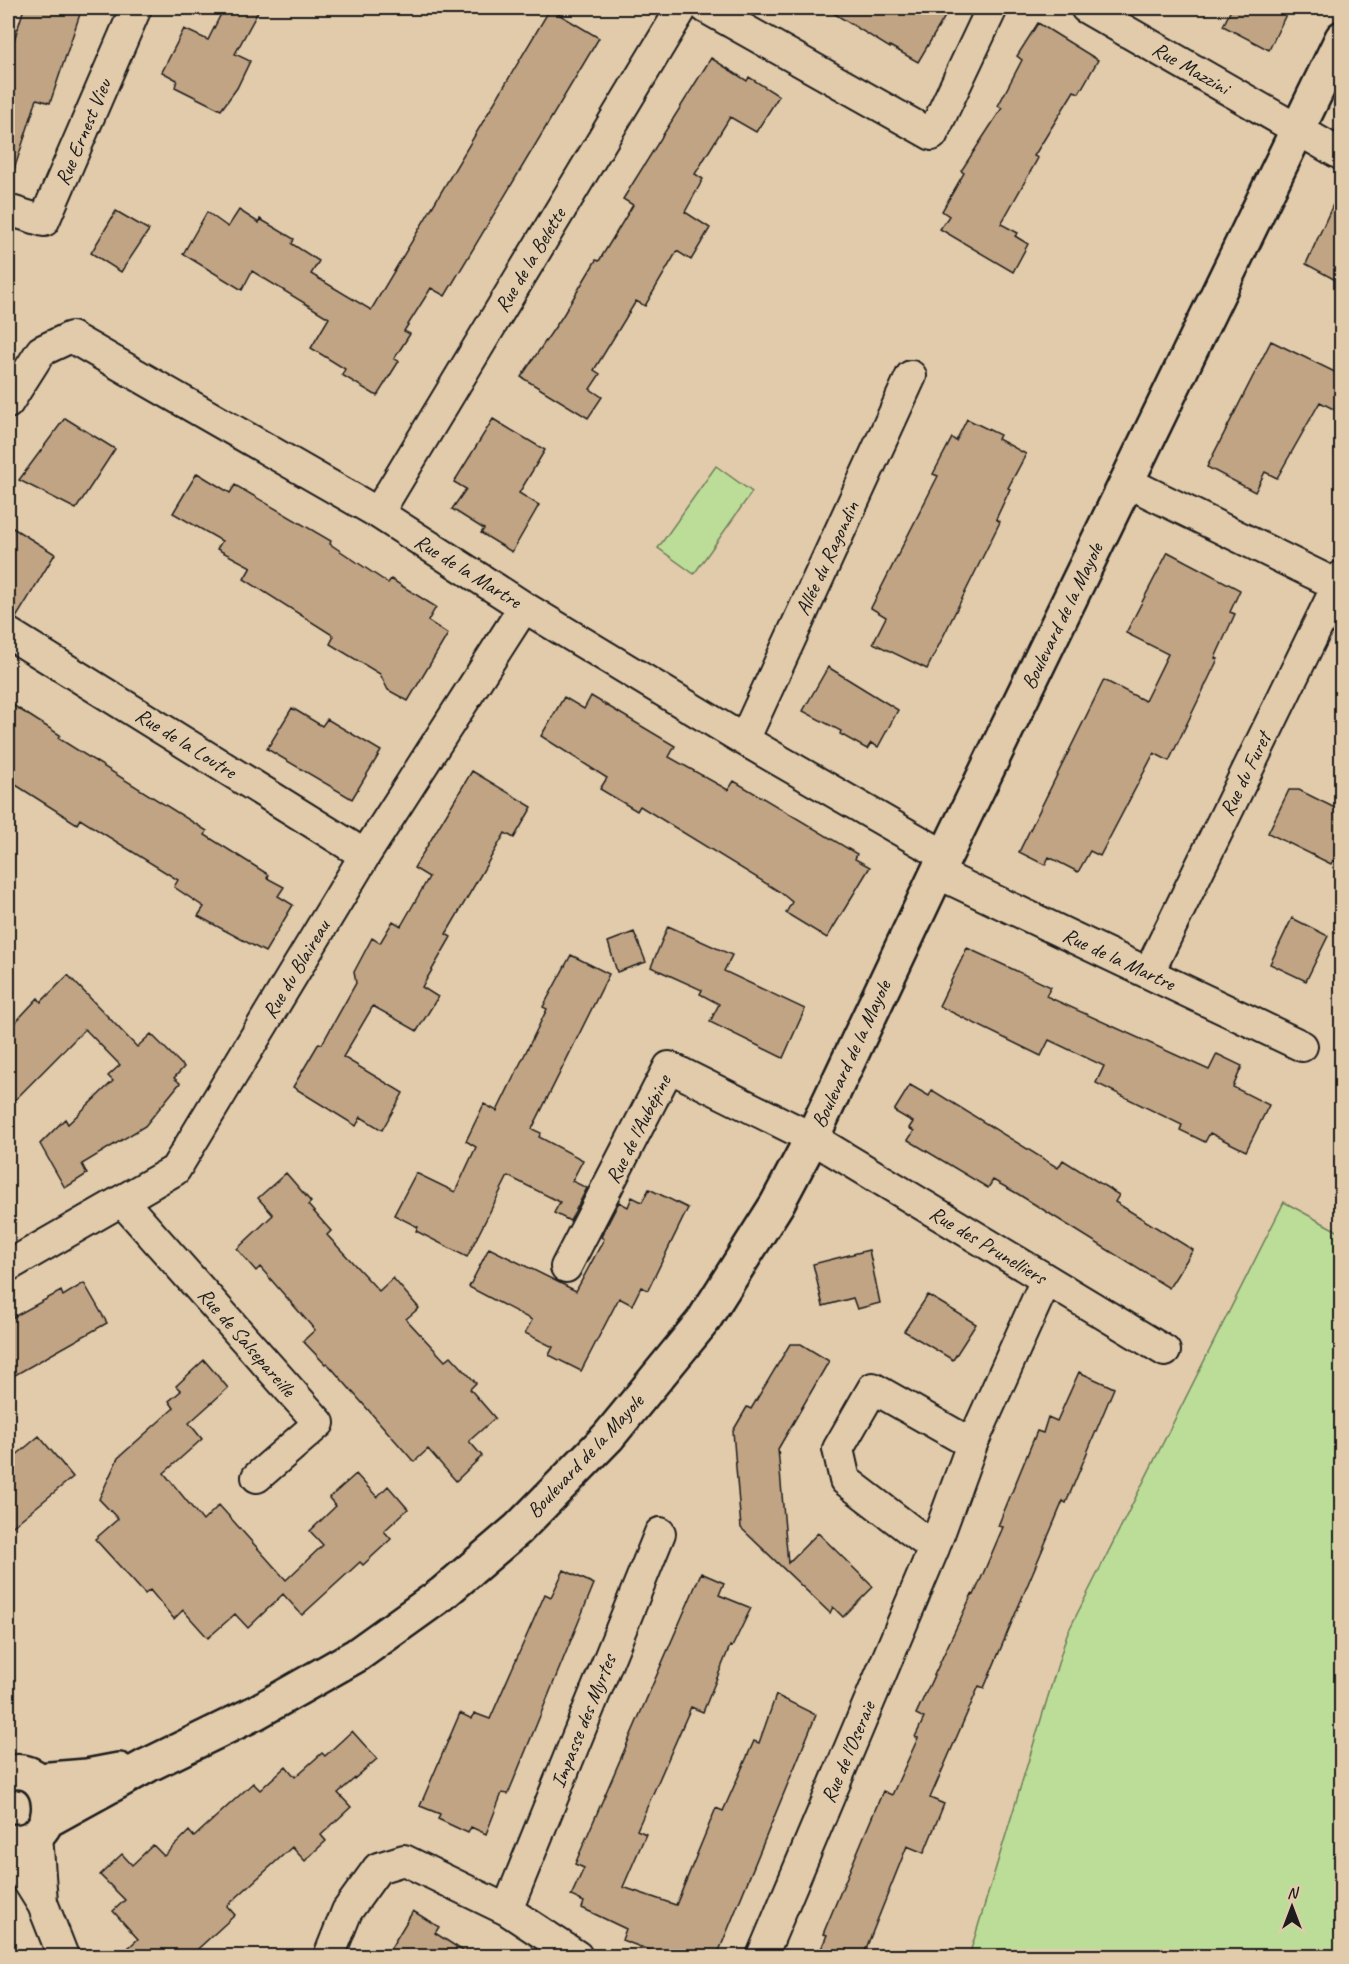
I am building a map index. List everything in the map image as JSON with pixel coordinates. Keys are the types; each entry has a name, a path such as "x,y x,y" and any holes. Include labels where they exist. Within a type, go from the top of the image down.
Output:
{"main road":[{"name":"Boulevard de la Mayole","path":"31,1832 147,1765 255,1713 357,1655 442,1594 518,1529 608,1437 703,1321 777,1204 812,1138 941,864 1341,38"},
{"name":"Boulevard de la Mayole","path":"16,1774 87,1776 147,1765"},
{"path":"16,1774 46,1790 50,1807 31,1832"}],"street":[{"name":"Rue Ernest Vieu","path":"8,210 44,221 136,8"},
{"name":"Rue de la Belette","path":"378,513 682,8"},
{"path":"706,8 932,135 992,8"},
{"name":"Rue Mazzini","path":"1086,8 1341,155"},
{"name":"Rue de la Martre","path":"8,403 41,351 71,337 378,513 941,864 1149,972 1302,1046"},
{"name":"Allée du Ragondin","path":"744,740 911,376"},
{"path":"1127,482 1339,580"},
{"name":"Rue du Furet","path":"1149,972 1339,580"},
{"name":"Rue du Blaireau","path":"8,1266 175,1170 364,855 524,606"},
{"name":"Rue de la Loutre","path":"8,633 364,855"},
{"name":"Rue de l'Aubépine","path":"566,1267 669,1067 812,1138"},
{"name":"Rue des Prunelliers","path":"812,1138 1166,1351"},
{"name":"Rue de Salsepareille","path":"122,1201 319,1423 257,1477"},
{"name":"Rue de l'Oseraie","path":"762,1956 934,1548 972,1444 1046,1280"},
{"path":"934,1548 845,1480 838,1449 873,1388 972,1444"},
{"name":"Impasse des Myrtes","path":"507,1910 660,1533"},
{"path":"31,1832 43,1905"},
{"path":"8,1849 43,1905 63,1956"},
{"path":"329,1956 347,1911 378,1868 404,1860 507,1910 577,1956"}],"green space":[{"path":"716,466 752,492 694,574 658,548"},
{"path":"1284,1202 1341,1233 1341,1956 969,1956 1067,1634"}],"building":[{"path":"24,8 82,8 50,103 37,99 13,173 8,172 8,60"},
{"path":"224,8 260,8 235,54 250,61 237,88 221,110 175,87 177,80 162,72 184,29 208,40"},
{"path":"825,8 950,8 918,62 890,46 890,48"},
{"path":"1232,8 1289,8 1269,50 1223,26"},
{"path":"550,9 599,38 445,296 431,288 404,331 410,334 394,359 399,361 377,396 342,375 345,369 311,348 329,318 252,271 242,290 183,254 207,212 228,227 239,210 259,223 260,219 294,239 292,244 319,261 311,274 371,310"},
{"path":"1038,23 1098,60 1079,93 1074,91 1034,156 1038,158 1001,224 1018,233 1015,236 1028,244 1013,272 940,229 949,216 942,211 964,173 961,171 1002,108 998,106 1022,60 1017,56"},
{"path":"711,58 747,81 749,77 779,96 756,132 730,117 695,174 703,179 685,212 710,228 691,260 677,251 645,306 636,301 594,370 600,374 590,389 602,397 588,418 521,377 562,317 596,260 599,261 633,205 623,199"},
{"path":"1341,187 1341,283 1306,264"},
{"path":"116,211 149,230 121,272 91,253"},
{"path":"1271,341 1341,375 1341,413 1320,402 1277,478 1265,472 1255,492 1207,467"},
{"path":"65,418 115,449 76,509 19,480"},
{"path":"493,419 545,450 519,493 539,505 512,552 481,533 484,529 452,509 466,489 454,482"},
{"path":"967,419 1000,435 998,439 1026,454 1008,488 1010,489 996,519 1000,522 927,669 873,643 886,617 871,608 938,476 933,474 952,438 956,441"},
{"path":"197,473 230,493 235,485 331,541 330,544 388,583 391,579 436,607 428,621 448,634 408,701 388,690 380,674 330,644 334,636 244,579 251,567 217,549 222,541 173,513"},
{"path":"8,525 55,554 16,618 8,616"},
{"path":"1168,552 1240,590 1230,612 1235,614 1215,658 1218,659 1169,761 1154,753 1100,856 1090,851 1078,872 1049,857 1045,865 1019,852 1104,680 1145,701 1168,654 1126,633"},
{"path":"828,667 898,710 878,747 871,743 867,749 840,734 841,731 803,711"},
{"path":"591,696 675,746 669,757 728,790 734,781 857,854 855,859 870,867 827,938 786,913 792,902 780,892 640,806 637,811 600,789 607,778 541,736 564,697 584,709"},
{"path":"8,702 60,735 58,738 207,831 205,835 269,875 267,878 284,887 278,896 293,905 265,952 198,916 204,907 174,887 178,880 80,819 77,824 8,780"},
{"path":"292,708 322,726 327,719 381,751 352,799 267,749"},
{"path":"472,771 532,807 514,838 505,833 446,934 451,937 422,987 438,997 417,1031 373,1006 343,1057 403,1093 382,1130 361,1117 356,1126 293,1087 319,1043 322,1044 356,983 354,972 372,938 380,943 393,921 401,926 429,877 414,868"},
{"path":"1289,790 1299,790 1341,811 1341,865 1333,860 1331,864 1268,833"},
{"path":"1292,918 1328,936 1306,981 1270,964"},
{"path":"668,926 732,955 724,971 805,1009 783,1058 710,1022 719,1004 700,994 702,990 651,967"},
{"path":"634,932 646,962 617,972 608,942"},
{"path":"967,948 1051,987 1046,996 1209,1070 1217,1054 1242,1066 1233,1087 1269,1105 1246,1151 1210,1133 1205,1142 1180,1130 1182,1125 1096,1083 1104,1066 1049,1040 1041,1056 939,1006"},
{"path":"571,955 609,974 532,1129 541,1133 539,1137 583,1160 572,1181 587,1188 570,1221 554,1213 560,1202 508,1176 467,1257 416,1231 418,1227 394,1215 416,1173 455,1192 476,1147 466,1141 484,1104 497,1111 547,1009 543,1007"},
{"path":"68,975 137,1047 151,1034 184,1067 174,1078 180,1083 145,1126 82,1164 87,1174 65,1188 40,1144 65,1119 68,1124 113,1081 108,1076 120,1065 85,1029 8,1107 8,1030 38,998 41,1002"},
{"path":"910,1085 929,1096 932,1090 1058,1168 1063,1160 1119,1195 1115,1202 1193,1250 1169,1288 1018,1194 993,1180 988,1188 908,1140 914,1131 909,1128 913,1122 894,1111"},
{"path":"286,1173 311,1202 308,1205 331,1231 327,1235 379,1291 393,1278 419,1308 406,1319 445,1361 451,1356 476,1383 470,1389 495,1418 469,1441 482,1456 456,1481 428,1449 414,1462 327,1363 325,1364 303,1341 315,1330 260,1267 256,1271 237,1249 273,1215 258,1198"},
{"path":"649,1189 688,1208 648,1290 641,1287 632,1305 619,1298 581,1371 549,1355 553,1347 525,1333 532,1320 469,1287 489,1248 576,1291 604,1239 601,1237 619,1202 628,1207 632,1197 642,1202"},
{"path":"869,1250 880,1303 857,1309 853,1298 823,1306 813,1264"},
{"path":"84,1283 107,1323 8,1379 8,1320 61,1291 63,1296"},
{"path":"928,1295 976,1324 953,1360 904,1331"},
{"path":"790,1344 801,1344 829,1361 778,1449 788,1563 818,1533 873,1587 843,1617 833,1607 830,1613 741,1528 733,1431 747,1407 751,1409"},
{"path":"204,1360 228,1388 189,1423 202,1439 164,1473 203,1521 219,1505 286,1580 323,1545 310,1531 336,1506 329,1498 356,1474 377,1497 388,1486 408,1509 384,1531 391,1539 363,1565 360,1562 302,1615 283,1594 248,1628 235,1614 208,1638 183,1610 174,1619 150,1590 145,1594 95,1539 118,1519 99,1499 118,1458 174,1408 169,1401 181,1391 176,1386"},
{"path":"1079,1372 1114,1388 1066,1503 1063,1501 984,1688 979,1686 930,1798 944,1804 924,1853 907,1846 863,1956 818,1956 827,1935 823,1934 883,1791 892,1795 918,1738 915,1737 924,1718 916,1714 972,1594 974,1595 1003,1527 998,1526 1037,1431 1043,1433 1048,1417 1057,1421"},
{"path":"39,1436 73,1477 8,1530 8,1462"},
{"path":"564,1570 594,1584 508,1794 502,1793 486,1834 471,1827 468,1833 438,1819 440,1814 420,1806 460,1713 472,1719 474,1713 490,1719 545,1594 551,1597"},
{"path":"701,1573 724,1583 719,1595 751,1608 732,1647 730,1646 703,1712 691,1707 637,1830 646,1834 623,1887 676,1905 716,1808 723,1811 754,1741 759,1743 776,1695 816,1715 717,1956 665,1956 622,1940 626,1929 582,1908 584,1902 571,1896 584,1868 575,1864"},
{"path":"352,1731 377,1759 338,1793 351,1807 321,1835 326,1841 305,1861 292,1847 227,1906 235,1915 190,1956 119,1956 138,1939 113,1911 125,1900 100,1875 122,1854 132,1865 153,1845 164,1856 189,1831 194,1837 253,1783 260,1790 286,1766 295,1777 322,1753 325,1756"},
{"path":"413,1911 439,1927 435,1933 471,1956 386,1956"}]}
